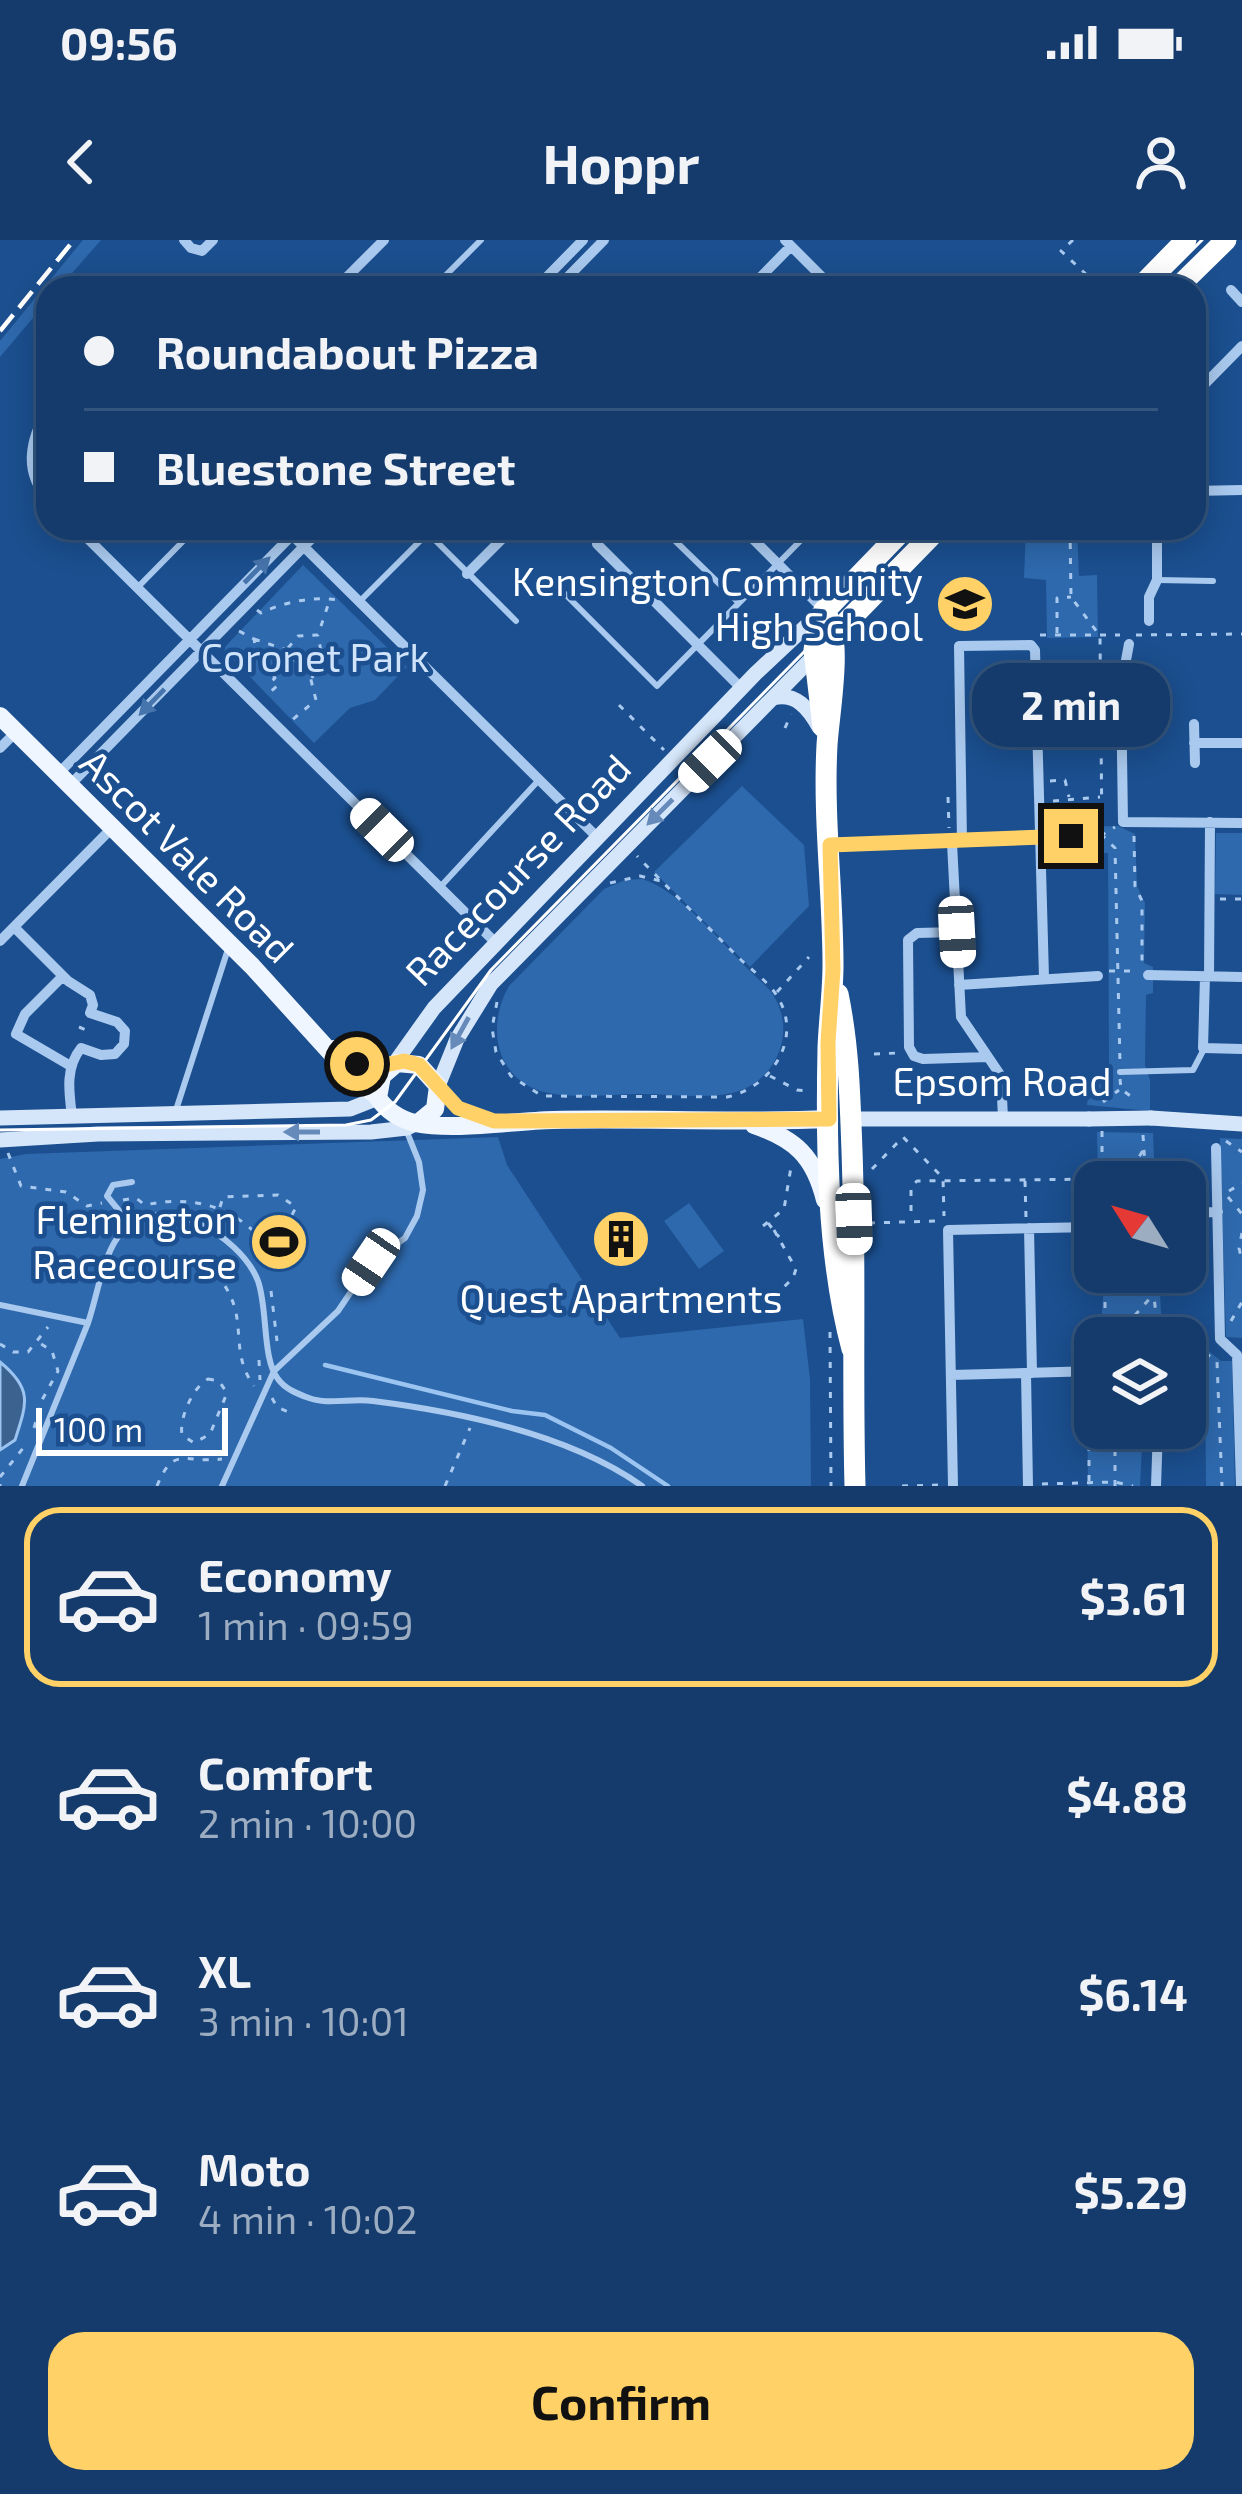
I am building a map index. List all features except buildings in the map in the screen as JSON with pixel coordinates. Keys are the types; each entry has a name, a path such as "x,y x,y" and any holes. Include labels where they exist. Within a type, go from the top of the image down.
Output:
{"highway":[{"path":"1189,276 1226,240"},
{"path":"1150,276 1182,244 1198,267"},
{"name":"Racecourse Road","path":"824,610 893,540"},
{"name":"Racecourse Road","path":"823,647 927,540"},
{"path":"824,610 831,622 823,647 832,700 826,742 833,970 848,1045 834,1239 852,1348"},
{"path":"840,1119 856,1259 852,1348 855,1486"},
{"path":"840,1289 856,1259"}],"main road":[{"name":"Racecourse Road","path":"393,1065 434,1008 742,688 824,610"},
{"name":"Racecourse Road","path":"438,1087 452,1047 482,996 823,647"},
{"path":"772,698 784,696 801,703 826,742"},
{"name":"Ascot Vale Road","path":"0,716 230,944 361,1086 378,1096"},
{"path":"598,838 617,856"},
{"name":"Ascot Vale Road","path":"325,1044 362,1066 393,1065"},
{"path":"408,1061 421,1065 438,1087 435,1109 413,1125 392,1113 378,1096 382,1076 393,1065 408,1061"},
{"name":"Epsom Road","path":"438,1087 458,1108 494,1121"},
{"path":"0,1118 350,1109 378,1096"},
{"name":"Epsom Road","path":"1144,1121 1242,1113"},
{"name":"Epsom Road","path":"4,1146 98,1134 494,1121 1003,1118 1242,1124"},
{"path":"737,1119 783,1136 806,1153 820,1182 834,1239"}],"street":[{"path":"184,240 190,248 202,251 213,240"},
{"path":"348,276 384,240"},
{"path":"548,276 583,240"},
{"path":"569,276 604,240"},
{"path":"760,276 788,243 821,276"},
{"path":"1231,290 1242,302"},
{"path":"1206,383 1242,346"},
{"path":"36,436 31,460 36,482"},
{"path":"1206,491 1242,490"},
{"path":"98,540 138,587 496,944"},
{"path":"64,780 190,639 287,540"},
{"path":"300,540 598,838"},
{"path":"64,780 311,540"},
{"path":"467,574 501,540"},
{"path":"754,540 824,610"},
{"path":"1149,621 1149,597 1157,580 1157,540"},
{"path":"597,544 742,688"},
{"path":"1003,1118 1001,1078 962,1020 957,932 958,646 1031,640 1044,978"},
{"path":"1130,644 1121,687 1128,822 1242,823"},
{"path":"1194,724 1195,763"},
{"path":"0,748 16,732"},
{"path":"1194,743 1242,743"},
{"path":"1210,822 1204,1049 1242,1049"},
{"path":"0,941 112,828"},
{"path":"830,845 1071,836"},
{"path":"14,927 63,976 90,994 90,1012 117,1022 125,1031 124,1044 116,1054 81,1048 69,1064 72,1116"},
{"path":"957,932 918,933 908,940 911,1052 923,1059 988,1057"},
{"path":"1145,973 1242,977"},
{"path":"19,1037 17,1027 25,1014 63,976"},
{"path":"959,985 1098,976"},
{"path":"0,1040 19,1037 69,1064"},
{"path":"1216,1148 1220,1339 1238,1355 1241,1486"},
{"path":"1206,1212 1218,1212"},
{"path":"953,1486 943,1224 1074,1226"},
{"path":"1028,1224 1028,1485"},
{"path":"951,1375 1074,1372"},
{"path":"1156,1486 1158,1449"}],"lane":[{"path":"445,276 481,240"},
{"path":"138,587 184,540"},
{"path":"359,602 421,540"},
{"path":"435,540 516,621"},
{"path":"674,540 739,603"},
{"path":"558,586 657,686 802,540"},
{"path":"1157,580 1213,581"},
{"path":"440,888 446,875 539,780"},
{"path":"175,1113 230,944"},
{"path":"1120,1072 1194,1069 1204,1049"},
{"path":"222,1486 274,1371 338,1310 371,1262 405,1238 417,1216 423,1190 413,1125"},
{"path":"130,1224 107,1196 110,1188 132,1182"},
{"path":"22,1486 88,1323 116,1238 143,1216 166,1214 216,1233 241,1254 256,1275 266,1308 274,1371 294,1392 317,1401 370,1400 473,1421 589,1454 642,1486"},
{"path":"0,1305 88,1323"}],"path":[{"path":"1073,240 1061,251 1088,276"},
{"path":"1070,540 1071,597 1100,636 1102,835 1115,848 1121,1089 1137,1098 1144,1121 1145,1161"},
{"path":"248,602 262,613 312,596 338,599 348,590"},
{"path":"1057,635 1057,598 1071,597"},
{"path":"311,679 322,656 318,634 330,598"},
{"path":"234,628 287,650 308,668 316,700 292,720"},
{"path":"287,650 298,636 318,634"},
{"path":"1146,634 1242,634"},
{"path":"1031,640 1100,636"},
{"path":"254,639 257,656 277,686 267,695"},
{"path":"619,705 667,753"},
{"path":"1037,781 1065,780 1070,798"},
{"path":"1038,801 1102,797"},
{"path":"1117,971 1145,973 1142,901 1128,822"},
{"path":"1071,836 1102,835"},
{"path":"504,989 493,1016 496,1052 512,1076 542,1096 728,1097 749,1090 769,1075 780,1058 786,1034 776,994 636,855"},
{"path":"606,884 640,876 661,881"},
{"path":"1209,899 1242,899"},
{"path":"776,994 809,957"},
{"path":"84,1012 79,1027 91,1032"},
{"path":"874,1054 911,1052"},
{"path":"769,1075 796,1090 808,1090"},
{"path":"1224,1133 1228,1143 1242,1152"},
{"path":"872,1223 943,1224 943,1181 903,1137"},
{"path":"4,1146 21,1186 66,1192 87,1210 136,1198 145,1205 186,1199 219,1208 223,1197 278,1195 296,1207 291,1216"},
{"path":"1136,1161 1145,1146"},
{"path":"779,1238 765,1224 784,1209 794,1159"},
{"path":"911,1211 911,1187 917,1181 1074,1180"},
{"path":"1025,1181 1028,1224"},
{"path":"1225,1194 1242,1214"},
{"path":"245,1234 250,1228"},
{"path":"773,1230 796,1269 794,1278 778,1292"},
{"path":"1242,1233 1242,1261"},
{"path":"216,1274 234,1298 241,1358 246,1375 262,1397"},
{"path":"1133,1317 1152,1295"},
{"path":"1152,1295 1156,1314 1217,1362 1222,1486"},
{"path":"1231,1296 1242,1304"},
{"path":"0,1344 13,1352 28,1352 55,1315"},
{"path":"830,1326 831,1486"},
{"path":"0,1482 31,1439 42,1400 58,1371 52,1351 38,1342"},
{"path":"208,1378 220,1381 227,1393 206,1439 200,1443 187,1440 181,1424 198,1385 208,1378"},
{"path":"445,1486 473,1421"},
{"path":"1089,1485 1090,1449"},
{"path":"1115,1449 1115,1484"},
{"path":"157,1486 166,1464 175,1457 207,1461 235,1457"},
{"path":"1028,1485 1133,1486"},
{"path":"902,1486 953,1486"}],"green space":[{"path":"83,240 101,240 70,276 53,276"},
{"path":"36,297 36,314 0,357 0,341"},
{"path":"1026,540 1078,540 1079,576 1097,575 1098,637 1047,638 1046,580 1024,578"},
{"name":"Coronet Park","path":"303,565 407,667 375,700 350,708 314,743 223,649"},
{"path":"742,786 804,845 809,906 750,967 654,872"},
{"path":"1118,826 1135,834 1137,886 1145,903 1144,963 1153,967 1153,993 1146,995 1150,1111 1087,1105 1088,1096 1109,1067 1108,853 1076,854 1077,827"},
{"path":"1216,833 1242,833 1242,895 1215,894"},
{"path":"642,879 686,906 771,992 782,1014 777,1057 759,1080 721,1095 571,1096 531,1087 517,1078 500,1051 498,1019 509,986 604,889"},
{"path":"1097,1132 1153,1133 1154,1161 1098,1161"},
{"name":"Flemington Racecourse","path":"498,1137 507,1165 620,1338 803,1319 810,1379 811,1486 0,1486 0,1159 26,1154"},
{"path":"1220,1138 1242,1139 1242,1338 1226,1337"},
{"path":"689,1203 724,1251 699,1269 664,1221"},
{"path":"1103,1293 1160,1293 1161,1313 1166,1317 1102,1317"},
{"path":"1206,1349 1221,1361 1232,1361 1235,1486 1206,1486"},
{"path":"1088,1449 1142,1449 1140,1486 1088,1486"}],"shaded area":[{"path":"0,1362 18,1380 24,1397 15,1440 0,1450"}],"waterway":[{"path":"325,1365 545,1415 611,1448 668,1486"}],"tram line":[{"path":"1166,276 1202,240"},
{"path":"0,1130 346,1125 371,1120 395,1102 491,970 914,540"}],"railway":[{"path":"45,276 74,240"},
{"path":"0,331 36,287"}],"place":[{"name":"Kensington Community High School","path":"965,604"},
{"name":"Quest Apartments","path":"621,1239"},
{"name":"Flemington Racecourse","path":"279,1242"}],"route":[{"path":"357,1064 371,1068 404,1061 419,1065 458,1108 494,1121 829,1119 830,845 1071,836"}]}
